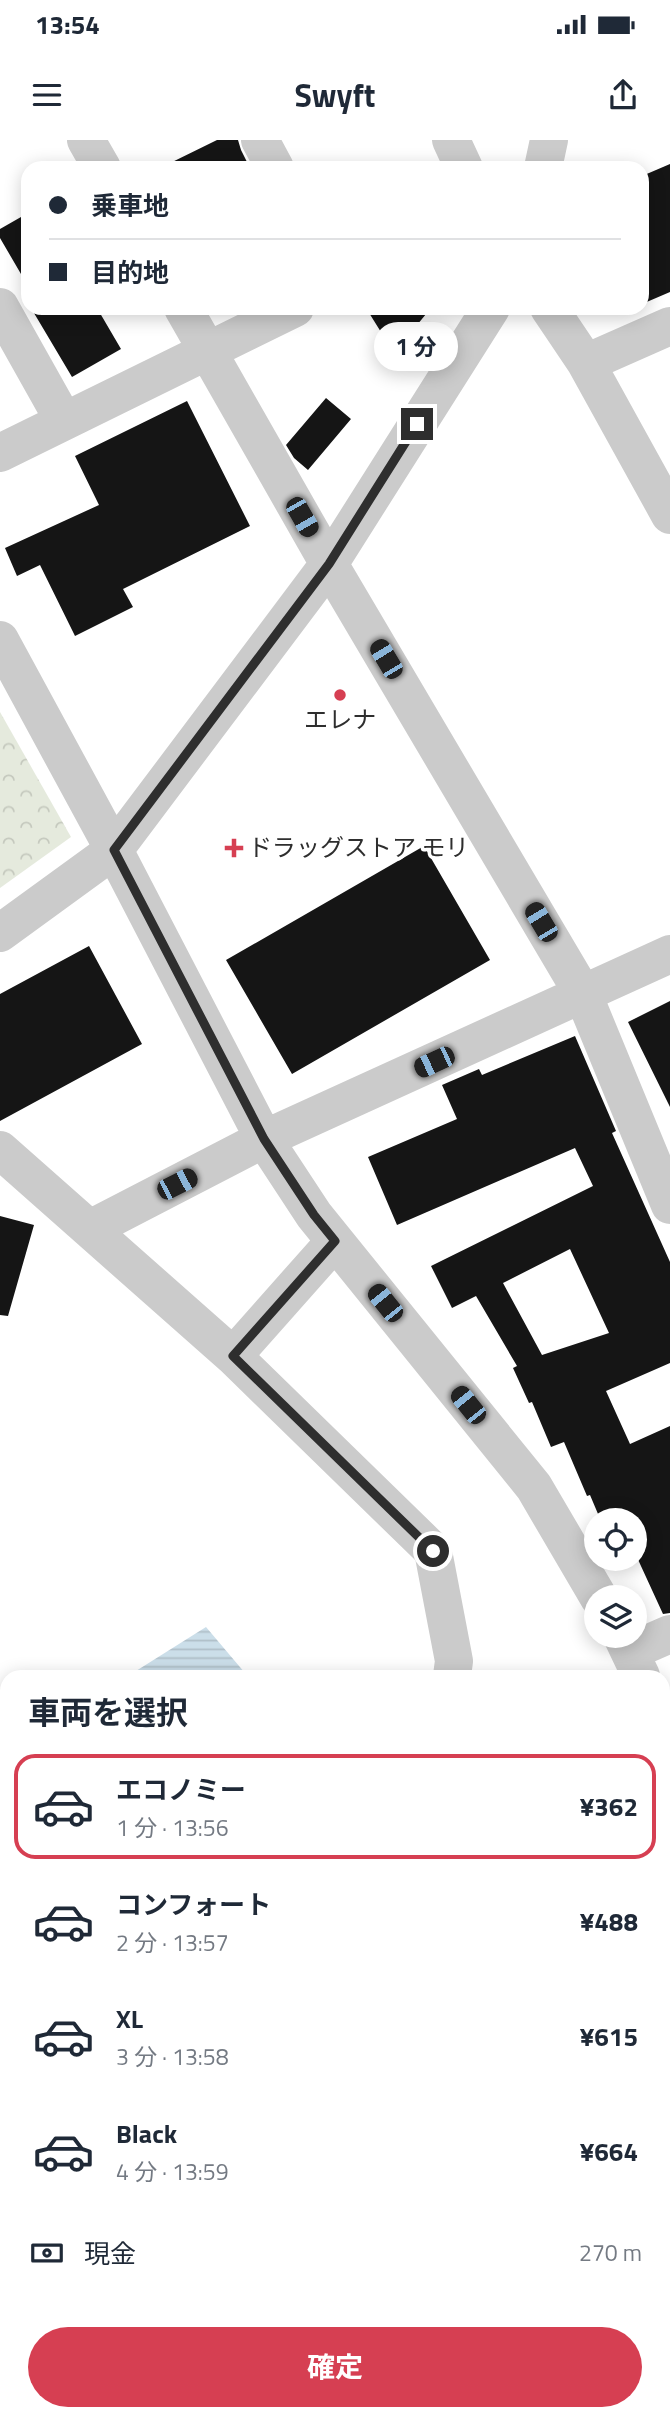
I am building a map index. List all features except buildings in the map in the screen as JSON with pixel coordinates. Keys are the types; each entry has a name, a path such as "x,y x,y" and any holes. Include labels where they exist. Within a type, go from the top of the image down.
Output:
{"street":[{"path":"86,140 98,161"},
{"path":"260,140 271,161"},
{"path":"451,140 461,161"},
{"path":"544,161 549,140"},
{"path":"0,307 64,421"},
{"path":"187,315 329,564 583,994 670,1205"},
{"path":"0,453 281,315"},
{"path":"0,933 114,850 329,564 487,315"},
{"path":"554,315 586,363 670,515"},
{"path":"586,363 670,326"},
{"path":"0,640 114,850 264,1139 314,1215 534,1487 591,1585"},
{"path":"90,1229 264,1139 670,954"},
{"path":"0,1150 233,1356 433,1551 454,1661 453,1670"},
{"path":"233,1356 335,1241"},
{"path":"631,1655 670,1634"}],"green space":[{"path":"0,712 71,837 0,888"}],"water":[{"path":"206,1627 242,1670 138,1670"}],"place":[{"name":"エレナ","path":"340,695"},
{"name":"ドラッグストア モリ","path":"234,848"}],"route":[{"path":"417,424 329,564 114,850 264,1139 314,1215 335,1241 233,1356 433,1551"}]}
